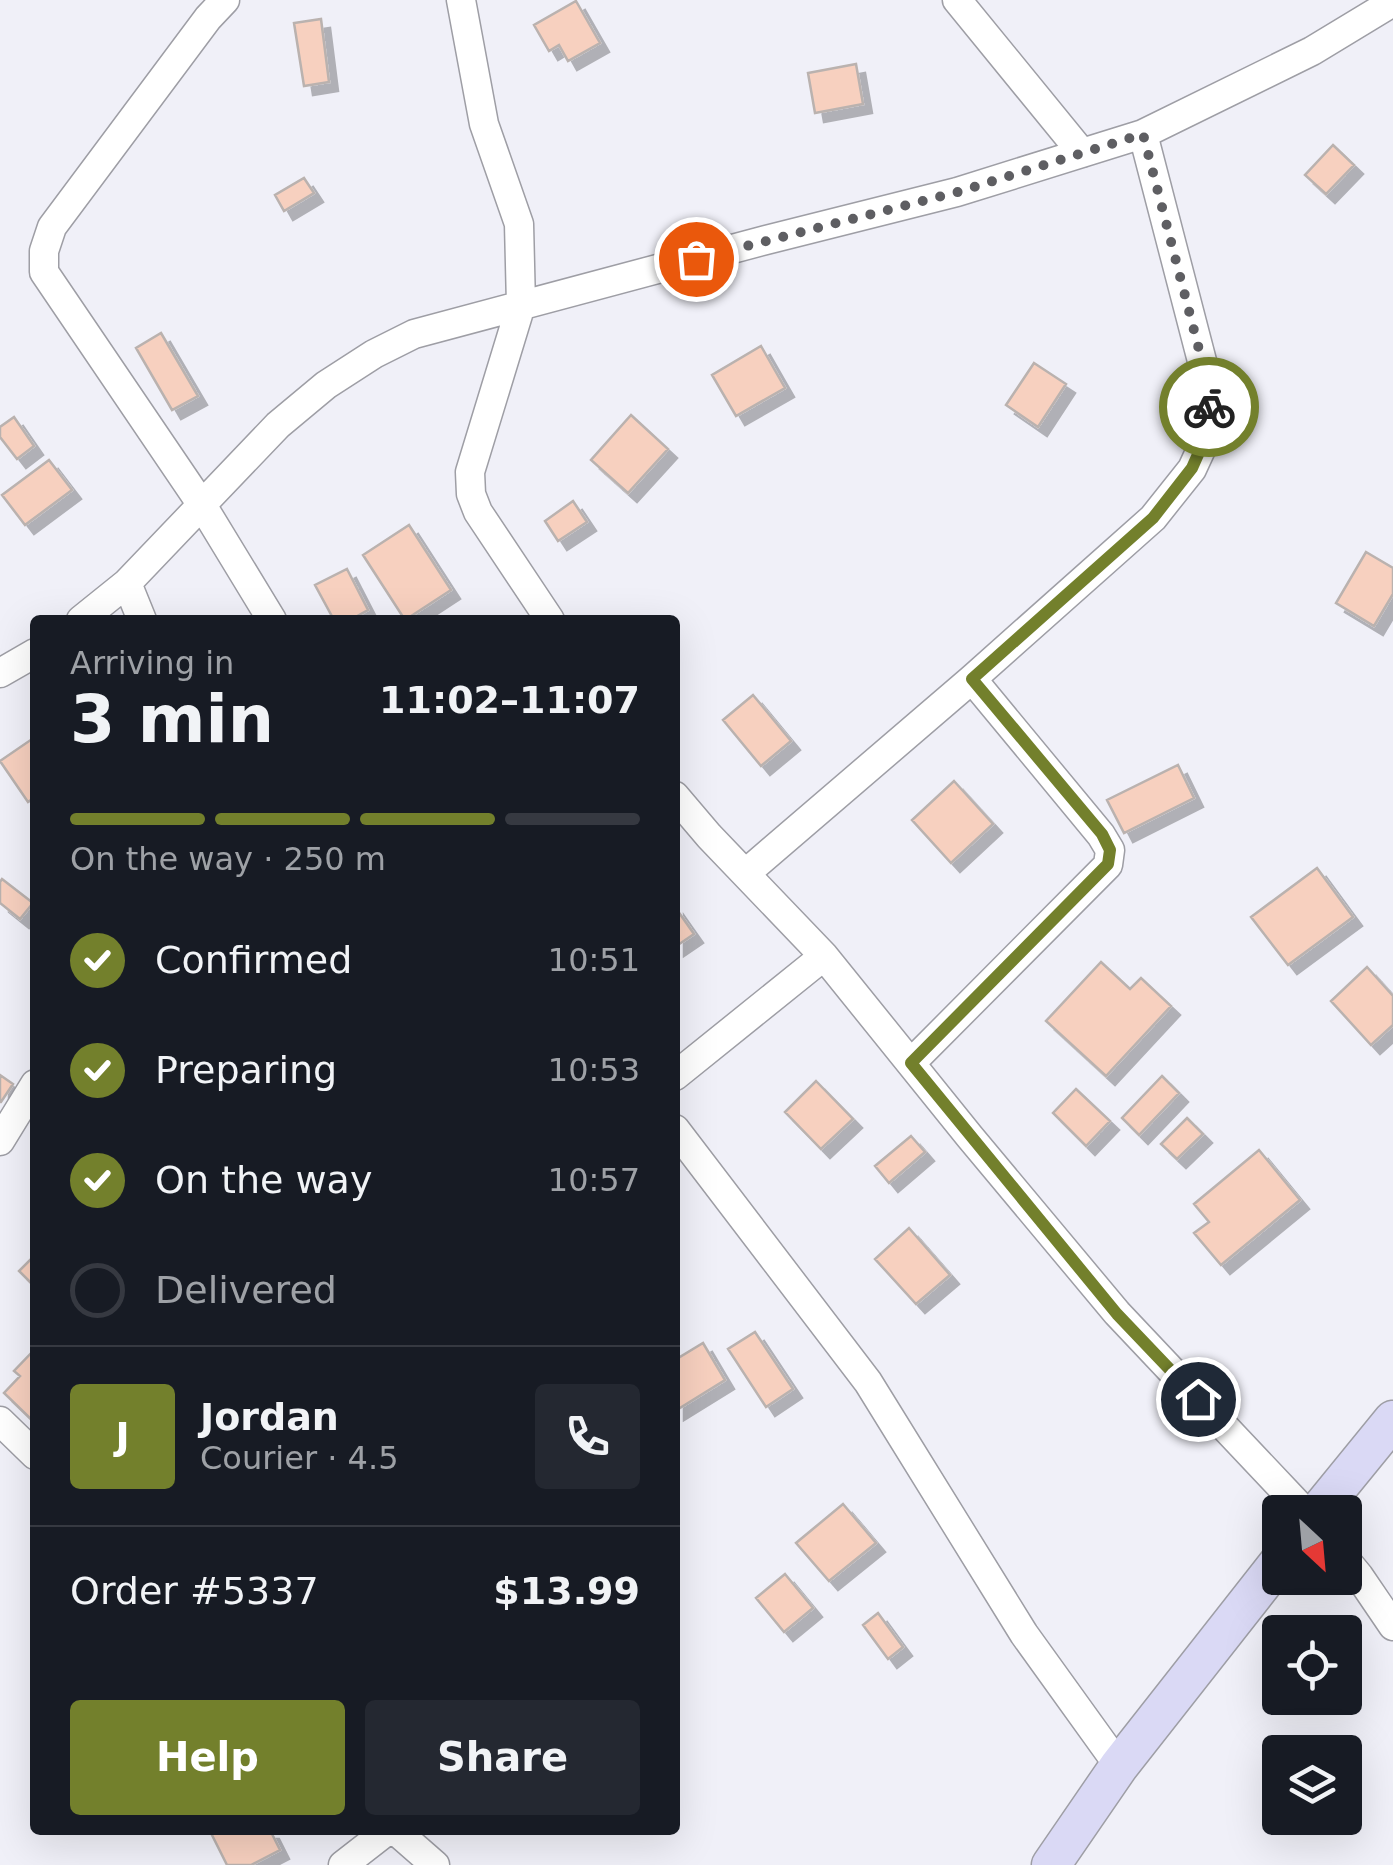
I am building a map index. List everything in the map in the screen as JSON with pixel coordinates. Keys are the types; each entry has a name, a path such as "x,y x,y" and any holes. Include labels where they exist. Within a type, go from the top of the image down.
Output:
{"main road":[{"path":"1332,1495 1393,1420"},
{"path":"1051,1865 1119,1766 1262,1584"}],"street":[{"path":"225,0 52,226 44,251 44,272 202,505 269,615"},
{"path":"462,0 484,124 519,224 521,305 470,472 470,494 547,615"},
{"path":"956,0 1082,153"},
{"path":"87,615 126,583 278,424 326,385 414,334 958,192 1143,134 1312,51 1393,2"},
{"path":"746,873 1153,518 1192,468 1208,432 1209,388 1143,134"},
{"path":"126,583 140,615"},
{"path":"0,673 30,656"},
{"path":"911,1063 1108,864 1110,850 1102,834 972,679"},
{"path":"680,802 824,956 1117,1314 1288,1495"},
{"path":"680,1072 824,956"},
{"path":"0,1141 30,1092"},
{"path":"680,1136 868,1382 1024,1634 1119,1766"},
{"path":"0,1421 30,1449"},
{"path":"1362,1579 1393,1626"},
{"path":"344,1865 384,1835"},
{"path":"397,1835 435,1865"}],"building":[{"path":"576,1 600,43 568,61 559,45 549,51 534,25"},
{"path":"321,19 329,82 304,86 294,23"},
{"path":"856,64 863,104 815,113 808,73"},
{"path":"1333,145 1354,165 1326,194 1305,175"},
{"path":"304,178 314,193 284,211 275,195"},
{"path":"161,333 198,396 172,410 136,348"},
{"path":"761,346 785,388 736,416 712,375"},
{"path":"1034,363 1066,384 1038,427 1006,405"},
{"path":"631,415 668,449 628,493 591,460"},
{"path":"14,417 34,446 17,459 0,437 0,427"},
{"path":"49,460 72,490 25,525 2,495"},
{"path":"573,501 587,522 558,541 545,521"},
{"path":"409,525 451,590 413,615 402,615 363,555"},
{"path":"1366,552 1393,568 1393,594 1374,626 1336,603"},
{"path":"347,569 368,610 359,615 331,615 315,585"},
{"path":"753,695 791,741 761,766 723,720"},
{"path":"30,740 30,801 28,802 0,761"},
{"path":"1178,765 1194,798 1124,833 1107,800"},
{"path":"954,781 993,824 951,863 912,820"},
{"path":"1317,868 1353,917 1288,965 1251,917"},
{"path":"2,879 30,901 20,919 0,903"},
{"path":"680,914 694,934 680,944"},
{"path":"1101,962 1130,989 1141,978 1171,1006 1106,1076 1046,1021"},
{"path":"1367,967 1393,996 1393,1025 1371,1045 1331,1001"},
{"path":"0,1075 13,1084 1,1102 0,1102"},
{"path":"1162,1076 1179,1093 1139,1135 1122,1118"},
{"path":"816,1081 853,1119 821,1149 785,1112"},
{"path":"1076,1089 1110,1121 1086,1146 1053,1113"},
{"path":"1187,1118 1203,1134 1177,1159 1161,1144"},
{"path":"911,1136 925,1152 889,1183 875,1166"},
{"path":"1259,1150 1300,1200 1221,1265 1194,1233 1209,1222 1194,1204"},
{"path":"909,1228 950,1275 916,1304 875,1259"},
{"path":"30,1260 30,1282 19,1271"},
{"path":"755,1332 793,1389 766,1407 728,1349"},
{"path":"703,1343 725,1380 680,1408 680,1357"},
{"path":"30,1354 30,1418 4,1393 20,1376 14,1371"},
{"path":"843,1504 876,1543 829,1581 796,1543"},
{"path":"785,1574 813,1608 784,1632 756,1598"},
{"path":"878,1613 903,1647 888,1659 863,1625"},
{"path":"212,1835 272,1835 280,1850 251,1865 227,1865"}],"way so far":[{"path":"696,259 958,192 1143,134 1209,388 1209,407"}],"route":[{"path":"1198,1399 1117,1314 911,1063 1108,864 1110,850 1102,834 972,679 1153,518 1192,468 1208,432 1209,407"}]}
